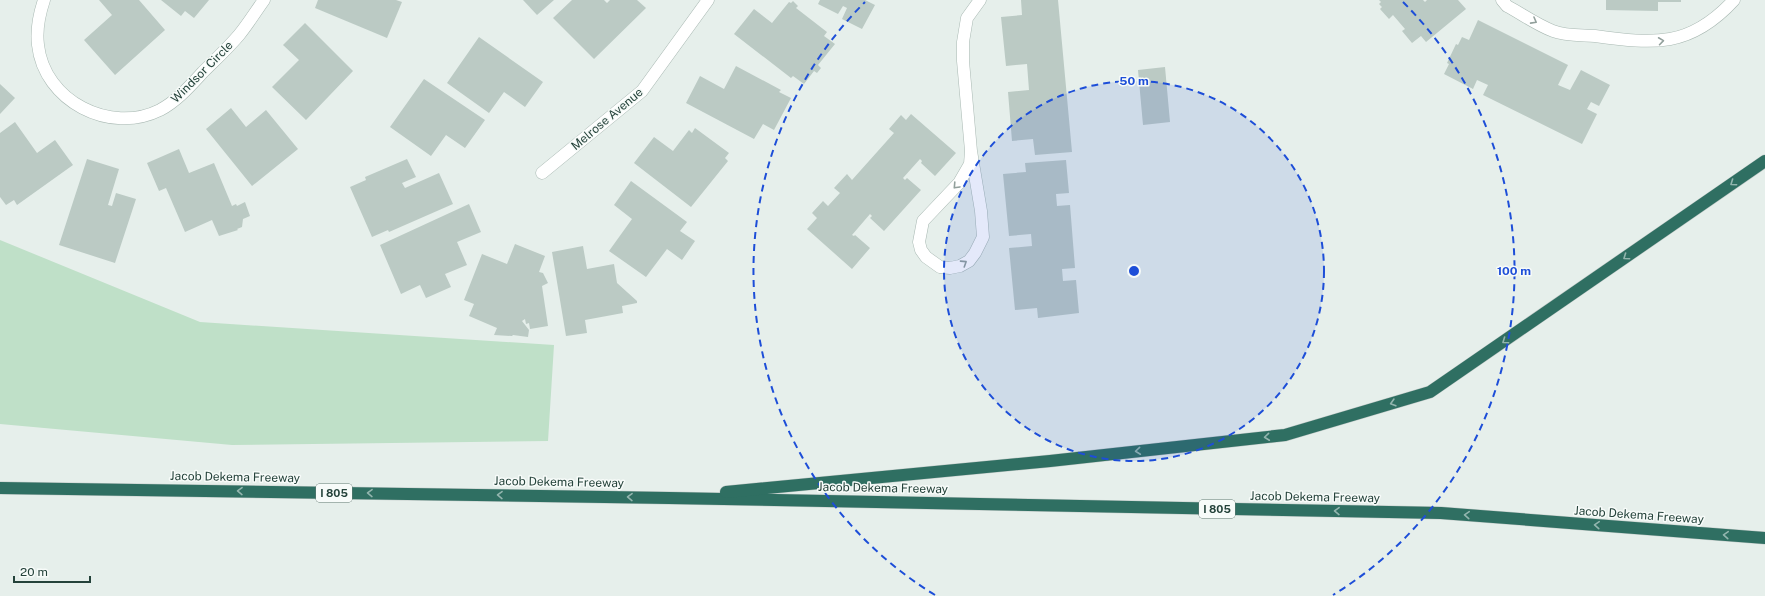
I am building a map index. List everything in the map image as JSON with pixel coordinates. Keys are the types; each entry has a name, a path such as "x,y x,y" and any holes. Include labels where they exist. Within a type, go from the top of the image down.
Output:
{"highway":[{"path":"669,498 1058,460 1285,435 1430,392 1765,161"},
{"name":"Jacob Dekema Freeway","path":"0,488 669,498 1441,513 1765,538"}],"street":[{"name":"Windsor Circle","path":"44,0 39,15 37,31 38,46 48,76 69,100 82,108 113,118 129,118 152,113 173,102 239,35 264,0"},
{"name":"Melrose Avenue","path":"542,173 642,91 708,0"},
{"path":"972,151 970,164 960,183 923,221 919,242 921,250 926,257 940,267 950,268 960,266 968,261 975,254 983,237 981,211 972,151 963,61 963,42 967,18 980,0"},
{"path":"1502,0 1507,6 1553,31 1636,42 1653,42 1686,35 1703,27 1720,16 1734,0"}],"green space":[{"path":"0,240 200,322 554,345 548,441 232,445 0,424"}],"building":[{"path":"99,0 139,0 165,30 115,75 84,40 112,15"},
{"path":"161,0 209,0 194,18 185,11 181,16"},
{"path":"318,0 396,0 402,2 387,38 315,8"},
{"path":"523,0 554,0 537,15"},
{"path":"572,0 604,0 607,3 610,0 637,0 646,8 594,59 553,18"},
{"path":"820,0 865,0 875,5 862,29 842,19 847,8 843,6 838,14 818,4"},
{"path":"1021,0 1058,0 1072,152 1035,155 1033,139 1012,141 1008,92 1029,90 1027,64 1006,66 1001,17 1022,15"},
{"path":"1379,0 1423,0 1425,2 1427,0 1458,0 1466,9 1426,42 1421,36 1412,43 1402,31 1405,29 1393,15 1389,19 1380,9 1382,7 1379,4 1381,2"},
{"path":"1606,0 1681,0 1681,2 1658,2 1658,11 1606,10"},
{"path":"793,1 798,6 796,8 827,32 824,36 835,44 818,65 821,68 817,73 814,71 804,84 793,76 791,78 734,34 754,9 772,23 789,2 791,3"},
{"path":"1478,20 1568,65 1558,85 1570,90 1581,70 1610,85 1599,106 1591,102 1587,109 1597,114 1582,144 1483,95 1488,85 1477,80 1473,89 1444,74 1449,64 1447,63 1456,44 1458,45 1462,37 1469,40"},
{"path":"305,23 353,71 306,120 272,87 299,60 283,45"},
{"path":"479,37 543,82 525,107 504,92 489,113 447,83"},
{"path":"736,66 781,90 779,92 791,98 774,130 763,124 754,139 686,103 700,76 724,89"},
{"path":"1165,67 1170,122 1143,125 1138,70"},
{"path":"424,79 485,120 465,148 446,135 431,156 390,127"},
{"path":"0,84 15,98 0,114"},
{"path":"231,108 246,127 266,110 298,149 252,186 206,129"},
{"path":"911,114 956,153 935,176 921,163 922,161 920,159 903,178 905,180 907,178 921,190 884,231 870,218 872,216 870,214 852,235 855,235 870,248 852,269 807,229 817,218 812,213 823,201 828,206 840,193 834,188 847,174 852,180 894,133 889,129 901,115 906,120"},
{"path":"15,122 37,153 55,140 73,165 17,205 14,200 6,205 0,197 0,133"},
{"path":"695,128 729,153 725,158 728,161 691,207 634,163 654,137 673,151 689,130 692,133"},
{"path":"179,149 189,173 214,163 232,206 236,204 237,206 245,202 250,216 243,219 242,227 237,229 238,230 219,236 212,220 185,232 166,188 159,191 147,163"},
{"path":"87,159 119,169 108,205 112,206 116,193 136,199 115,263 59,245"},
{"path":"407,159 416,177 402,183 405,188 439,173 453,204 389,232 388,230 372,237 350,187 366,180 365,177"},
{"path":"1066,160 1069,193 1056,194 1057,206 1070,205 1075,268 1062,269 1063,281 1076,280 1079,313 1038,318 1037,308 1015,310 1009,248 1032,246 1031,234 1009,236 1003,174 1026,172 1025,163"},
{"path":"631,181 687,222 680,231 695,241 682,260 667,249 646,277 609,251 632,219 614,205"},
{"path":"469,204 481,232 457,242 467,265 445,274 451,287 426,298 420,285 401,294 380,245"},
{"path":"515,244 545,256 539,272 543,273 548,283 542,286 548,326 530,329 529,323 526,324 525,319 522,321 529,330 528,337 494,335 497,328 469,316 474,304 464,300 482,254 507,264"},
{"path":"583,246 587,269 614,264 617,283 637,301 637,303 622,306 623,313 585,320 587,333 566,336 552,252"}]}
